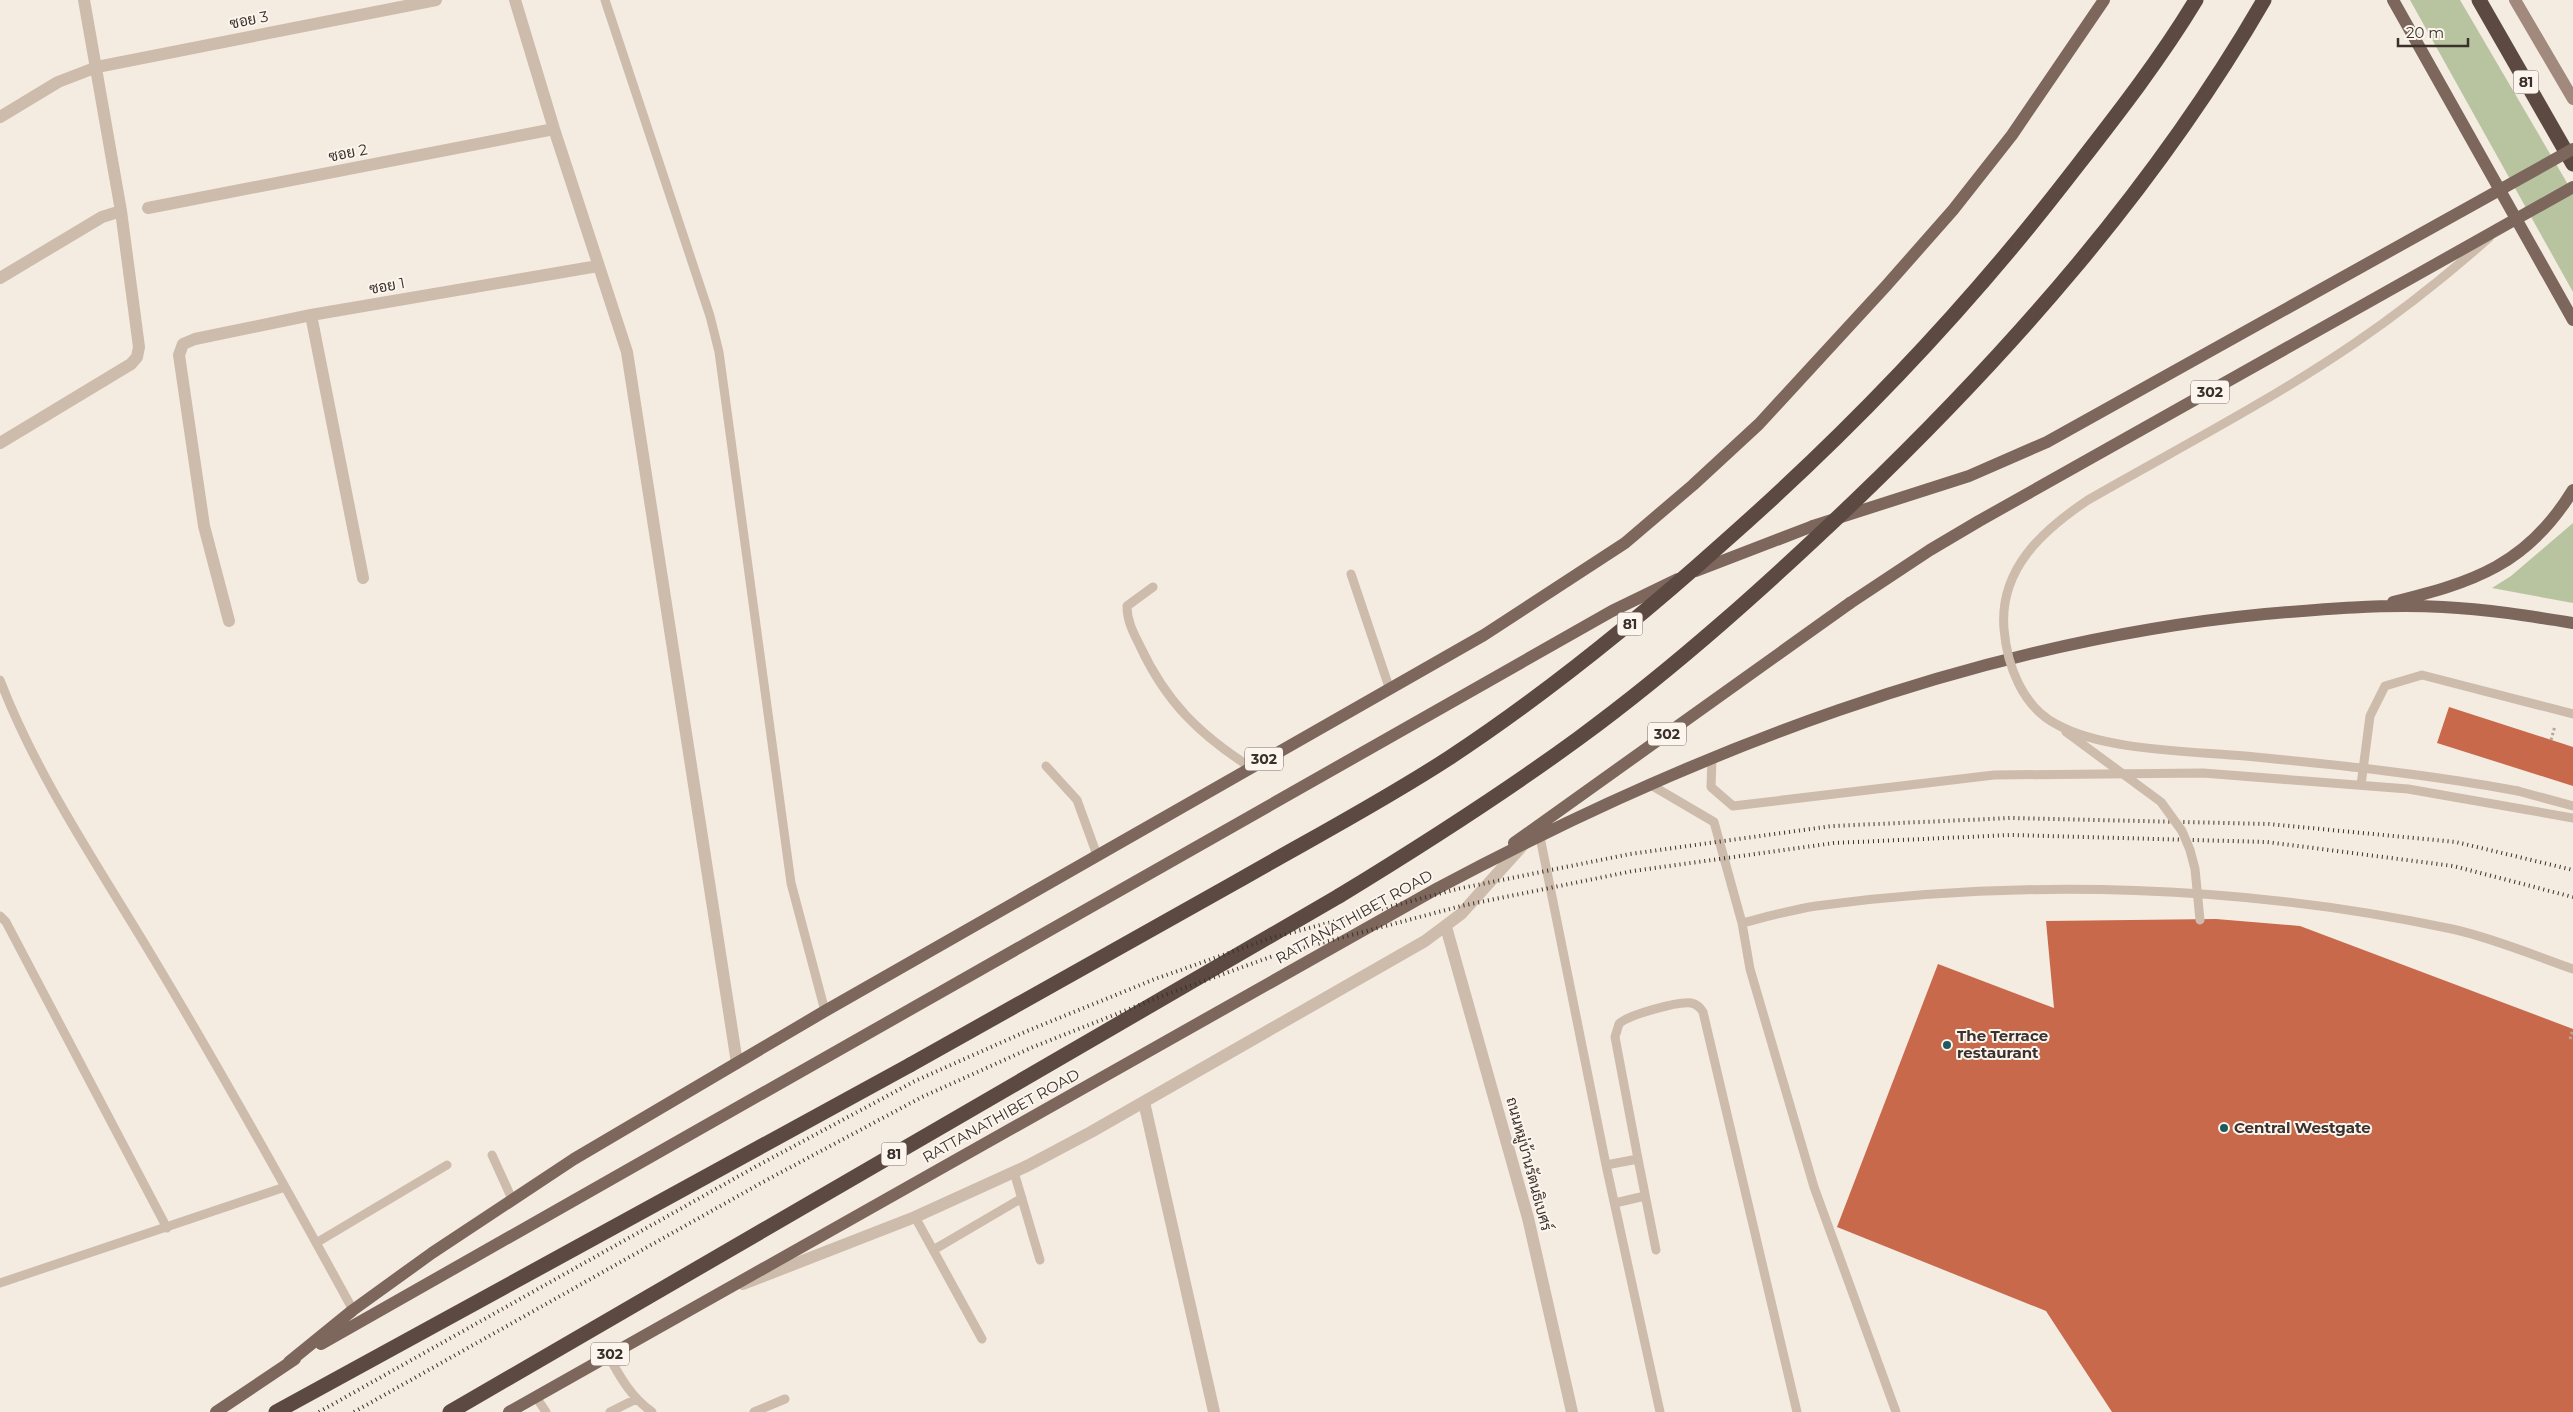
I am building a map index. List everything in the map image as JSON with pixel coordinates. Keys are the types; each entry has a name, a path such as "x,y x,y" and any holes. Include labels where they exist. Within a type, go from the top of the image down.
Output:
{"highway":[{"name":"81","path":"276,1412 910,1065 1386,797 1500,723 1611,640 1668,593 1798,477 1848,428 1989,276 2076,167 2152,66 2196,0"},
{"name":"81","path":"450,1412 1339,896 1446,831 1518,782 1642,689 1701,642 1804,549 1900,458 1977,379 2094,244 2173,141 2211,86 2264,0"},
{"name":"81","path":"2478,0 2573,164"}],"main road":[{"name":"302","path":"216,1412 289,1362 354,1310 512,1199 638,1120 824,1011 1389,687 1492,630 1625,543 1693,485 1759,424 1886,286 1983,172 2042,94 2104,0"},
{"path":"2393,0 2573,320"},
{"path":"2515,0 2573,99"},
{"path":"289,1362 1612,611 1710,564 1813,526 1969,476 2047,442 2573,149"},
{"name":"302","path":"1483,864 1850,603 1930,550 2573,187"},
{"path":"2371,607 2449,588 2489,572 2526,548 2557,516 2573,490"},
{"path":"1483,864 1712,759 1860,703 1996,662 2081,643 2227,618 2371,607 2442,607 2507,612 2573,623"},
{"name":"RATTANATHIBET ROAD","path":"509,1412 608,1354 1483,864"}],"street":[{"path":"0,443 112,376 137,357 139,347 121,211 84,0"},
{"name":"ซอย 3","path":"0,117 58,82 97,67 436,0"},
{"path":"515,0 554,129 627,352 737,1062"},
{"name":"ซอย 2","path":"148,208 554,129"},
{"path":"0,278 102,217 121,211"},
{"name":"ซอย 1","path":"229,621 204,526 179,355 183,344 195,339 311,315 598,266"},
{"path":"311,315 363,578"},
{"path":"712,1296 915,1217 1014,1172 1144,1102 1425,941 1446,927 1480,895 1523,845"},
{"name":"ถนนหมู่บ้านรัตนธิเบศร์","path":"1446,927 1528,1218 1572,1412"},
{"path":"1144,1102 1214,1412"}],"lane":[{"path":"605,0 710,316 719,352 791,884 824,1011"},
{"path":"2200,920 2196,876 2190,850 2182,831 2161,802 2038,712 2026,696 2010,663 2005,642 2003,616 2007,590 2031,546 2056,522 2088,500 2308,373 2354,343 2444,277 2501,228"},
{"path":"1350,574 1389,687"},
{"path":"1153,588 1126,606 1127,619 1154,677 1197,728 1218,746 1250,767"},
{"path":"2361,785 2370,716 2386,686 2422,675 2573,714"},
{"path":"0,680 10,705 58,797 170,986 354,1310"},
{"path":"2056,724 2084,736 2125,744 2382,769 2518,791 2573,806"},
{"path":"1712,759 1711,787 1733,806 1994,775 2203,773 2408,789 2573,818"},
{"path":"1046,766 1077,800 1097,855"},
{"path":"1651,786 1714,822 1742,923 1750,969 1814,1188 1896,1412"},
{"path":"1540,837 1606,1165 1660,1412"},
{"path":"1742,923 1814,906 1968,892 2143,890 2320,906 2454,929 2573,969"},
{"path":"0,916 6,922 167,1228"},
{"path":"1656,1250 1615,1037 1616,1028 1628,1016 1686,1003 1696,1004 1703,1012 1798,1412"},
{"path":"492,1155 512,1199"},
{"path":"1606,1165 1638,1160"},
{"path":"316,1243 447,1165"},
{"path":"1014,1172 1040,1260"},
{"path":"0,1283 285,1187"},
{"path":"1615,1202 1646,1196"},
{"path":"934,1249 1022,1198"},
{"path":"915,1217 982,1339"},
{"path":"608,1354 622,1381 636,1399 652,1412"},
{"path":"536,1397 546,1412"},
{"path":"610,1412 636,1399"},
{"path":"754,1412 785,1399"}],"path":[{"path":"2570,1040 2573,1029"}],"green space":[{"path":"2410,0 2460,0 2573,193 2573,292"},
{"path":"2573,523 2573,603 2492,588 2511,576"}],"building":[{"path":"2449,707 2573,747 2573,786 2437,743"},
{"name":"Central Westgate","path":"2216,919 2300,926 2573,1029 2573,1412 2112,1412 2046,1311 1837,1227 1938,964 2054,1008 2046,921"}],"railway":[{"path":"319,1412 755,1167 915,1081 1027,1031 1155,979 1271,938 1457,889 1630,854 1832,826 2011,818 2269,824 2456,842 2573,870"},
{"path":"354,1412 763,1182 922,1097 1033,1047 1162,996 1276,955 1461,906 1633,871 1834,843 2011,835 2267,842 2453,866 2573,897"}],"place":[{"name":"The Terrace restaurant","path":"1947,1045"},
{"name":"Central Westgate","path":"2224,1128"}]}
